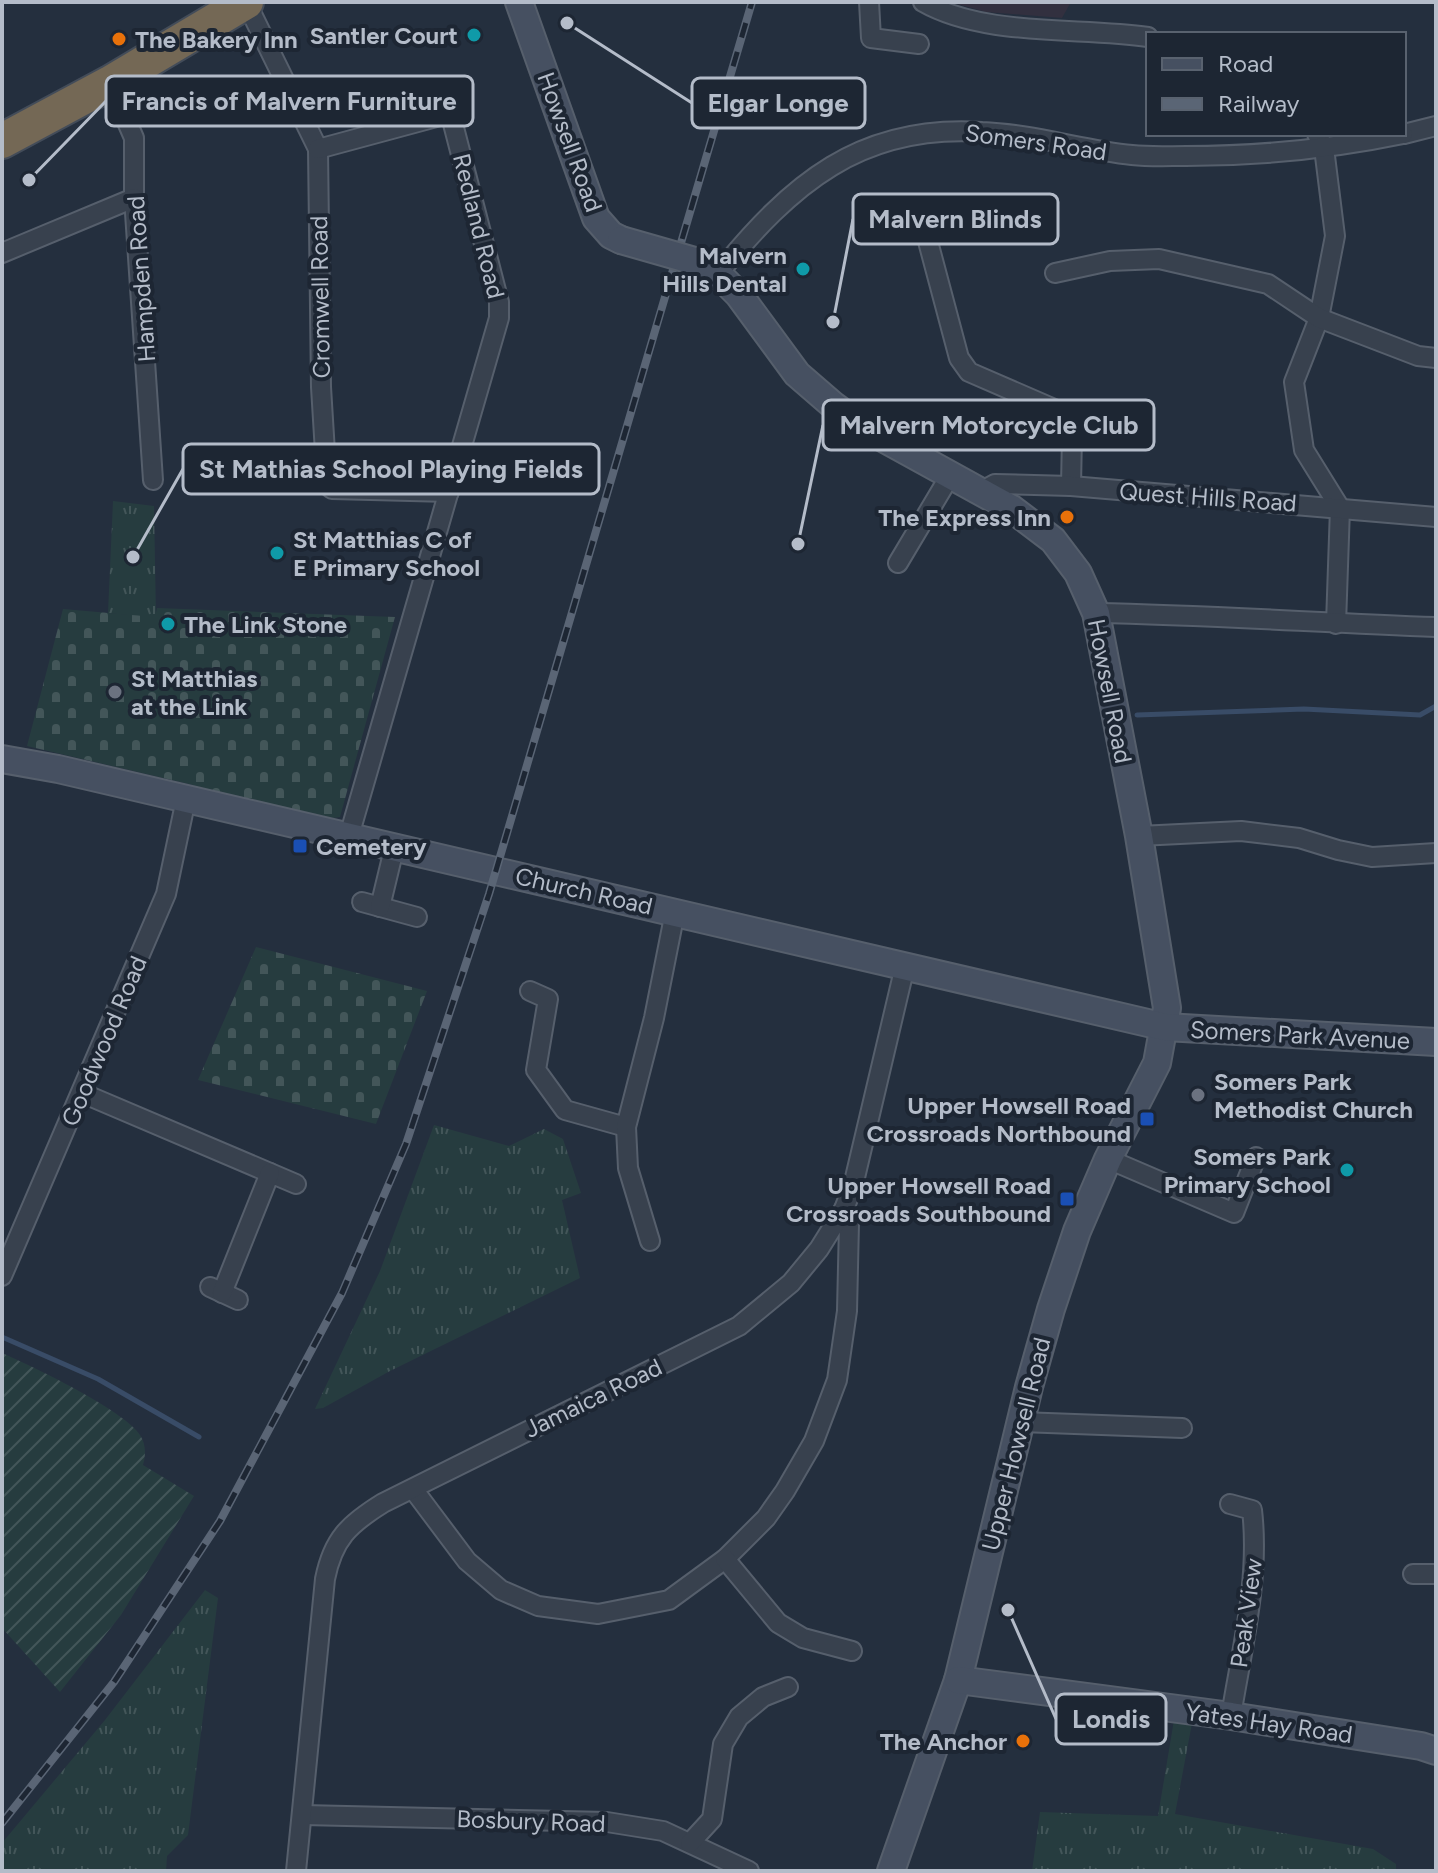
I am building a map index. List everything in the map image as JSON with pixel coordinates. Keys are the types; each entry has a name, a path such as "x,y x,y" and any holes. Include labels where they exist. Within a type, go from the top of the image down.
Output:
{"highway":[{"path":"2,141 110,83 246,2"}],"street":[{"name":"Cromwell Road","path":"246,2 318,149 321,387 327,485 332,489 449,492"},
{"name":"Howsell Road","path":"519,2 596,218 611,235 708,268 739,295 797,374 863,427 1012,509 1053,540 1078,573 1096,613 1139,836 1167,1008 1165,1027"},
{"path":"869,2 871,38 919,44"},
{"path":"923,2 990,24 1146,37"},
{"name":"Hampden Road","path":"110,83 134,138 134,198 153,480"},
{"name":"Redland Road","path":"318,149 444,115 451,116 500,309 349,836"},
{"name":"Somers Road","path":"1406,133 1436,126"},
{"name":"Somers Road","path":"708,268 749,236 794,193 833,164 886,140 947,131 985,132 1133,155 1252,156 1320,141 1379,136"},
{"path":"1320,141 1335,236 1319,318 1294,382 1304,450 1340,508 1336,624"},
{"path":"2,253 134,198"},
{"path":"1014,211 926,234 959,358 969,372 1059,411 1072,435 1071,486"},
{"path":"1055,273 1110,261 1159,259 1268,284 1319,318 1418,356 1436,358"},
{"path":"898,563 951,474"},
{"name":"Quest Hills Road","path":"982,491 995,484 1071,486 1436,517"},
{"path":"1096,613 1215,615 1336,624 1436,627"},
{"name":"Church Road","path":"2,761 58,769 1165,1027"},
{"name":"Goodwood Road","path":"2,1276 9,1241 82,1093 166,894 186,799"},
{"path":"1139,836 1241,831 1299,838 1372,857 1436,853"},
{"path":"394,849 371,905 417,917"},
{"path":"650,1241 628,1168 626,1127 654,1018 675,912"},
{"name":"Jamaica Road","path":"296,1871 328,1562 344,1530 383,1503 739,1326 791,1283 819,1249 844,1209 853,1186 905,966"},
{"path":"530,991 548,999 536,1070 555,1099 565,1110 626,1127"},
{"name":"Somers Park Avenue","path":"1165,1027 1436,1042"},
{"name":"Upper Howsell Road","path":"891,1871 958,1680 1051,1309 1077,1231 1108,1159 1157,1063 1165,1027"},
{"path":"82,1093 296,1184"},
{"path":"1108,1159 1234,1213 1256,1157"},
{"path":"223,1293 270,1173"},
{"path":"413,1489 467,1561 501,1590 538,1606 598,1614 669,1600 725,1559 766,1518 814,1441 837,1380 847,1311 849,1223 844,1209"},
{"path":"1021,1422 1182,1428"},
{"name":"Peak View","path":"1230,1504 1261,1507 1231,1716"},
{"path":"725,1559 778,1623 803,1638 852,1651"},
{"path":"1413,1574 1436,1574"},
{"name":"Yates Hay Road","path":"958,1680 1231,1716 1421,1746 1436,1751"},
{"path":"690,1843 712,1819 723,1744 739,1717 763,1697 788,1687"},
{"name":"Bosbury Road","path":"303,1815 607,1822 663,1831 749,1871"}],"shaded area":[{"path":"950,2 1071,2 1062,18 986,12"}],"green space":[{"path":"113,501 154,506 156,618 108,613"},
{"path":"157,608 395,617 340,817 198,788 27,746 63,609 155,617"},
{"path":"256,947 427,991 376,1124 198,1080"},
{"path":"434,1125 509,1146 544,1129 563,1139 581,1193 562,1200 580,1278 390,1371 323,1408 315,1409 380,1271"},
{"path":"2,1353 116,1413 142,1438 145,1450 143,1465 194,1496 121,1615 60,1692 2,1628"},
{"path":"205,1590 218,1598 188,1835 167,1856 166,1871 2,1871 2,1843 105,1720"},
{"path":"1174,1720 1192,1723 1175,1814 1373,1849 1396,1864 1396,1871 1032,1871 1040,1812 1158,1816"}],"waterway":[{"path":"1137,715 1304,709 1420,715 1436,706"},
{"path":"2,1337 98,1379 199,1437"}],"railway":[{"path":"2,1823 114,1682 220,1521 342,1293 406,1144 489,894 752,2"}],"place":[{"name":"Elgar Longe","path":"567,23"},
{"name":"Santler Court","path":"474,35"},
{"name":"The Bakery Inn","path":"119,39"},
{"name":"Francis of Malvern Furniture","path":"29,180"},
{"name":"Malvern Hills Dental","path":"803,269"},
{"name":"Malvern Blinds","path":"833,322"},
{"name":"The Express Inn","path":"1067,517"},
{"name":"Malvern Motorcycle Club","path":"798,544"},
{"name":"St Matthias C of E Primary School","path":"277,553"},
{"name":"St Mathias School Playing Fields","path":"133,557"},
{"name":"The Link Stone","path":"168,624"},
{"name":"St Matthias at the Link","path":"115,692"},
{"name":"Cemetery","path":"300,846"},
{"name":"Somers Park Methodist Church","path":"1198,1095"},
{"name":"Upper Howsell Road Crossroads Northbound","path":"1147,1119"},
{"name":"Somers Park Primary School","path":"1347,1170"},
{"name":"Upper Howsell Road Crossroads Southbound","path":"1067,1199"},
{"name":"Londis","path":"1008,1610"},
{"name":"The Anchor","path":"1023,1741"}]}
